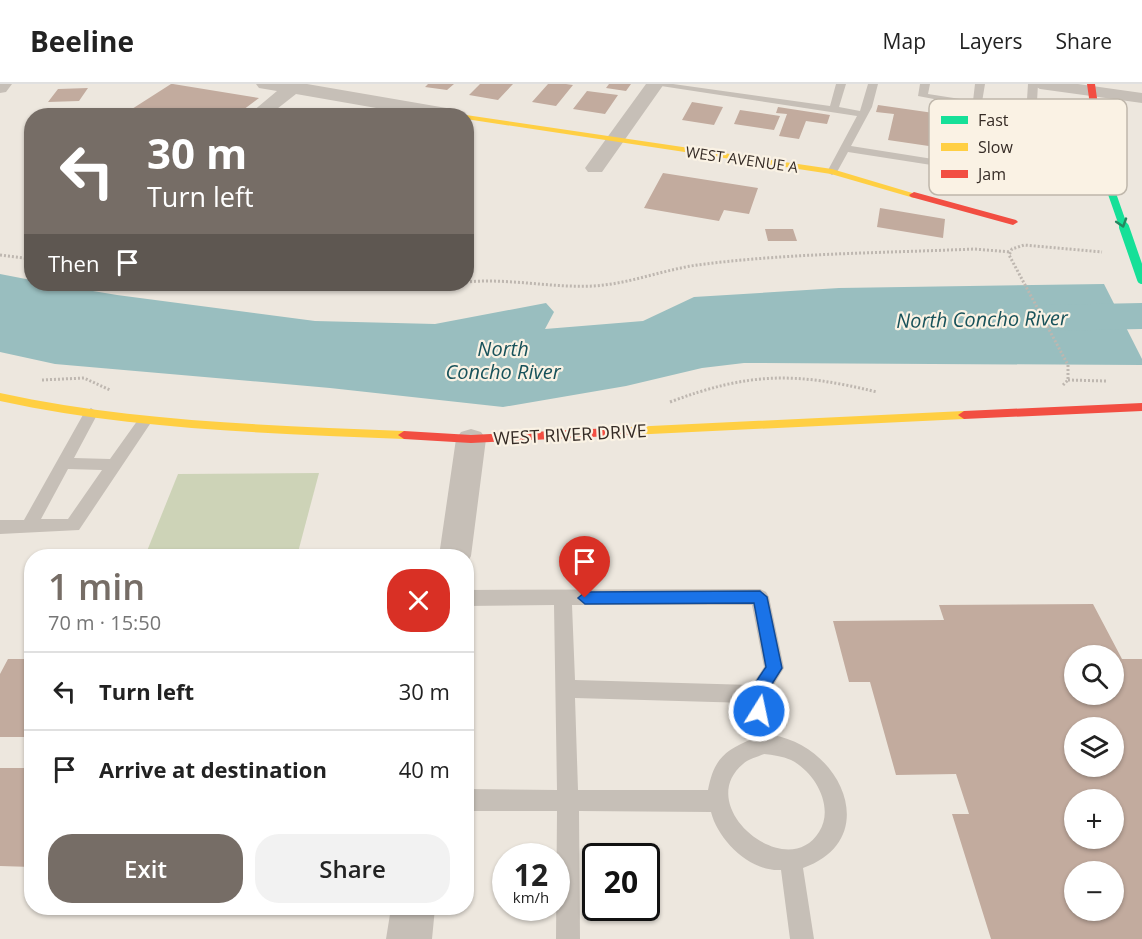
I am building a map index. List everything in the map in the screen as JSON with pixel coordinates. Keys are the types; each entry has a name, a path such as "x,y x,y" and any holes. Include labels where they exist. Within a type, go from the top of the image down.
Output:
{"street":[{"path":"0,88 3,84"},
{"path":"265,84 295,86 415,108"},
{"path":"595,168 654,84"},
{"path":"1040,84 1092,88 1142,98"},
{"path":"266,108 295,86"},
{"name":"WEST AVENUE A","path":"474,118 832,172 1013,222"},
{"path":"1112,195 1142,279"},
{"name":"WEST RIVER DRIVE","path":"0,397 40,407 145,421 236,428 471,439 1142,407"},
{"path":"456,549 471,439"},
{"path":"409,939 411,915"}],"lane":[{"path":"654,84 863,114"},
{"path":"834,109 841,84"},
{"path":"832,172 863,114 873,84"},
{"path":"925,84 923,96 943,99"},
{"path":"978,99 980,84"},
{"path":"1032,99 1033,84"},
{"path":"845,148 929,161"},
{"path":"29,527 91,413"},
{"path":"0,528 73,525 145,421"},
{"path":"63,463 113,465"},
{"path":"474,598 760,597 774,668 757,694 763,744"},
{"path":"563,598 568,800 568,939"},
{"path":"566,688 757,694"},
{"path":"763,744 783,746 802,754 818,768 830,786 836,806 835,826 826,843 811,855 792,861 771,859 752,851 735,837 724,820 718,801 718,784 724,768 733,756 747,748 763,744"},
{"path":"474,800 718,801"},
{"path":"792,861 802,939"}],"path":[{"path":"474,281 506,279 582,286 612,284 673,268 831,253 943,252 987,249 1011,252 1024,245 1109,252"},
{"path":"1011,252 1009,255 1068,365 1068,380 1056,393"},
{"path":"0,255 24,258"},
{"path":"660,406 699,390 786,376 826,381 882,393"},
{"path":"31,380 84,378 100,383 117,395"}],"green space":[{"path":"319,473 299,549 148,549 178,474"}],"water":[{"name":"North Concho River","path":"0,274 24,279 24,291 93,291 315,321 435,324 546,303 554,312 545,329 643,321 694,297 839,288 1104,284 1142,359 1142,365 744,363 702,368 626,386 503,407 330,388 55,364 0,352"}],"building":[{"path":"171,84 259,98 246,108 134,108"},
{"path":"428,84 454,84 447,90 425,87"},
{"path":"480,84 513,84 498,100 469,95"},
{"path":"548,84 573,85 556,106 532,102"},
{"path":"609,84 631,84 626,91 606,88"},
{"path":"88,88 79,101 48,102 58,89"},
{"path":"587,91 618,95 605,114 573,109"},
{"path":"692,102 723,107 714,125 682,120"},
{"path":"878,105 929,112 929,146 888,140 894,114 876,112"},
{"path":"778,107 830,115 827,124 806,121 799,139 779,136 787,114 776,113"},
{"path":"740,110 780,116 774,130 734,124"},
{"path":"663,173 758,188 749,214 724,210 719,221 644,208"},
{"path":"880,208 945,219 943,238 877,227"},
{"path":"765,229 793,229 797,241 768,241"},
{"path":"1093,604 1115,645 1064,645 1064,705 1124,705 1124,659 1142,659 1142,939 991,939 952,814 969,814 956,774 896,775 870,682 849,682 833,621 944,620 939,605"},
{"path":"8,659 24,659 24,737 0,737 0,674"},
{"path":"0,768 24,768 24,867 0,866"}],"waterway":[{"name":"North Concho River","path":"1045,318 1142,316"}],"traffic: slow":[{"path":"474,118 832,172 914,195"},
{"path":"0,397 49,408 150,422 404,435"},
{"path":"630,431 964,415"}],"traffic: jam":[{"path":"1091,84 1093,99"},
{"path":"914,195 1013,222"},
{"path":"964,415 1142,407"},
{"path":"404,435 471,439 630,431"}],"traffic: fast":[{"path":"1112,195 1142,279"}],"route":[{"path":"585,598 760,597 774,668 757,694 759,711"}]}
